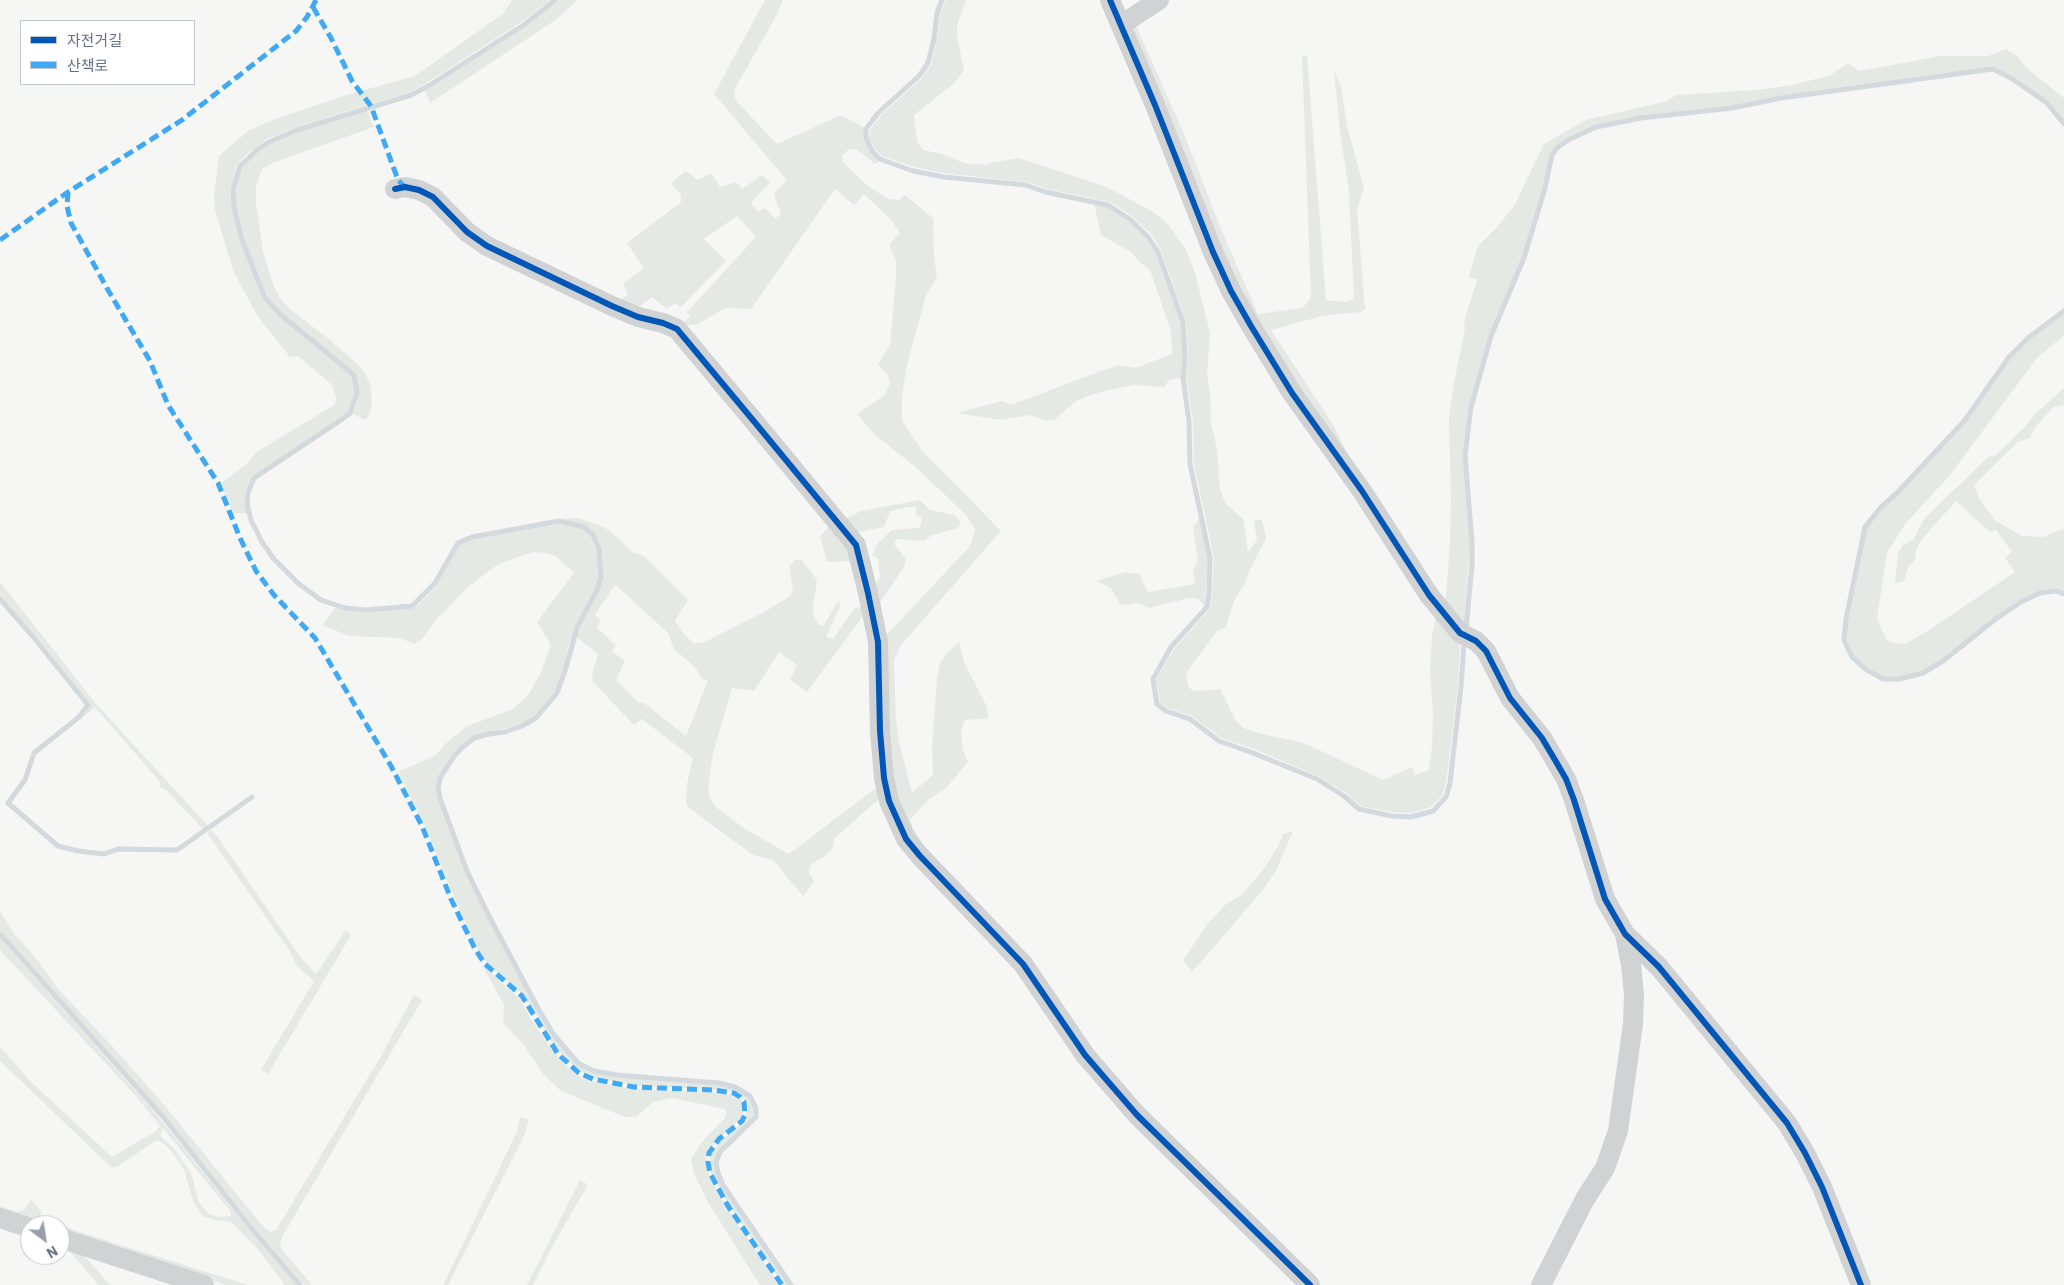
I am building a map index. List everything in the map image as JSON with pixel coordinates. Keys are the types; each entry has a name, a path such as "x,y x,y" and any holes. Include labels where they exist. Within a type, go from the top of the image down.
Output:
{"street":[{"path":"1110,0 1231,292 1292,393 1362,491 1429,595 1460,633 1476,641 1486,651 1510,698 1542,738 1556,760 1574,800 1605,899 1625,934 1659,967 1787,1123 1805,1152 1822,1187 1861,1285"},
{"path":"1121,25 1159,0"},
{"path":"395,188 405,187 420,190 433,197 467,232 486,246 612,306 638,317 663,323 677,329 763,432 856,545 878,642 880,731 884,778 889,801 906,839 1023,964 1084,1055 1137,1116 1310,1285"},
{"path":"1541,1285 1585,1200 1605,1168 1618,1131 1633,1024 1632,980 1625,934"},
{"path":"0,1218 20,1225"},
{"path":"70,1241 204,1285"}],"shaded area":[{"path":"512,0 550,0 523,21 410,92 296,127 267,139 237,164 230,189 232,208 240,240 264,298 279,316 353,377 355,392 352,405 345,415 252,477 245,491 247,513 233,514 221,483 247,464 255,453 334,405 337,399 331,384 298,356 290,357 259,318 234,273 215,210 214,197 219,156 248,131 270,121 343,96 415,76 504,13"},
{"path":"558,0 577,0 557,19 430,103 425,90 526,25"},
{"path":"765,0 783,0 775,18 734,90 735,98 777,144 841,115 865,128 864,138 870,152 879,161 875,164 856,149 849,149 842,156 843,162 868,186 888,199 899,200 905,195 933,218 934,257 937,277 926,295 906,369 902,397 902,421 923,452 1001,531 900,646 894,661 896,720 899,742 912,793 933,775 932,747 937,679 940,664 947,653 959,642 964,662 987,707 988,718 965,720 961,731 963,750 968,762 947,787 927,801 910,820 933,861 916,843 894,799 883,639 970,546 975,530 967,516 918,469 875,435 857,414 885,395 890,383 888,375 878,364 890,345 896,261 889,245 900,233 892,221 864,194 854,205 835,189 751,309 726,308 696,325 681,325 690,316 687,312 756,237 737,216 704,239 726,261 681,307 675,303 667,309 652,297 634,311 618,302 628,294 623,284 644,268 627,243 681,202 681,195 671,183 686,171 698,180 711,173 720,187 736,182 742,189 762,175 770,182 751,203 758,212 765,208 775,219 781,214 774,194 787,180 714,94"},
{"path":"946,0 966,0 957,25 957,36 964,71 952,85 914,115 917,142 923,150 942,154 964,163 988,165 989,163 1019,158 1107,187 1153,212 1167,223 1186,250 1195,273 1210,333 1207,374 1220,489 1225,503 1243,519 1248,552 1257,540 1254,521 1262,519 1266,539 1244,585 1234,601 1226,627 1217,631 1188,670 1186,677 1189,688 1196,691 1220,689 1236,721 1244,728 1304,743 1383,780 1412,767 1415,775 1429,770 1433,713 1430,671 1432,636 1437,612 1460,642 1458,687 1446,783 1442,796 1431,807 1411,813 1392,812 1361,806 1346,793 1318,776 1254,749 1221,738 1192,716 1168,708 1160,702 1156,680 1174,649 1210,609 1212,593 1214,558 1194,464 1193,421 1186,377 1188,357 1186,321 1161,250 1152,235 1133,217 1110,202 1047,189 1027,182 944,173 914,167 882,156 875,149 869,137 870,130 881,115 922,78 931,65 937,40 940,13"},
{"path":"1133,19 1184,134 1223,234 1258,314 1303,308 1311,297 1302,56 1307,56 1326,300 1345,302 1354,299 1349,191 1340,132 1334,71 1341,86 1347,126 1364,188 1357,209 1365,310 1322,316 1271,330 1334,426 1363,486 1244,305 1127,23"},
{"path":"2006,49 2017,56 2029,70 2064,98 2064,121 2048,102 2012,76 1994,67 1780,96 1731,107 1641,116 1596,126 1567,138 1556,146 1550,154 1544,187 1522,258 1489,335 1470,407 1464,455 1470,542 1464,631 1438,600 1446,598 1450,541 1449,418 1465,329 1464,322 1477,280 1469,277 1478,246 1514,206 1544,144 1586,120 1667,101 1676,95 1757,90 1793,85 1831,75 1848,63 1859,71 1941,56 1988,56"},
{"path":"367,110 374,127 275,162 262,169 256,186 256,203 263,252 274,287 282,301 291,310 360,366 370,384 372,400 371,410 366,420 352,414 358,400 356,375 282,314 267,297 244,239 236,206 235,189 242,167 249,158 270,144 298,132"},
{"path":"1094,203 1107,207 1130,222 1147,239 1157,253 1181,323 1183,357 1181,378 1169,380 1164,387 1134,385 1088,396 1076,401 1054,420 1044,420 1030,415 1001,420 957,413 1002,401 1011,405 1117,365 1136,368 1172,354 1171,331 1150,270 1131,252 1101,235"},
{"path":"2064,313 2064,335 2037,358 1950,475 1905,524 1887,553 1877,618 1886,639 1893,643 1905,644 2015,572 2005,558 2012,552 1996,530 1990,532 1956,501 1922,539 1916,550 1915,560 1908,567 1904,581 1895,584 1898,554 1902,546 1914,539 1924,519 1988,457 1996,455 2026,426 2033,416 2064,388 2064,405 2053,407 2034,429 2030,438 2018,442 1974,485 1980,500 1996,521 2022,536 2044,537 2064,528 2064,592 2056,589 2039,592 2020,601 1996,617 1942,660 1922,671 1899,678 1884,678 1853,656 1846,640 1848,619 1866,527 1882,508 1898,494 1967,421 2011,358 2029,339"},
{"path":"920,500 930,510 954,515 961,523 958,528 932,535 924,541 897,539 894,544 906,559 904,567 877,607 873,588 880,577 878,559 872,555 878,543 892,530 920,528 922,518 916,515 916,507 890,511 884,527 855,533 845,519 861,511"},
{"path":"578,518 604,527 632,552 644,556 688,600 675,621 693,643 703,643 764,612 790,596 793,590 789,566 795,560 801,559 817,580 813,607 814,617 818,624 823,626 838,601 841,605 826,637 833,639 854,609 864,605 866,612 807,692 790,680 797,665 779,652 754,691 732,688 713,753 708,787 710,798 717,808 745,829 789,854 880,785 883,798 874,803 834,839 833,847 825,856 812,864 808,871 814,882 803,896 773,860 753,855 689,808 686,804 687,784 693,758 642,719 634,725 593,682 592,674 598,655 576,637 599,591 603,564 601,548 594,535 585,525 559,519","holes":["614,586 618,587 668,633 674,649 695,667 702,679 708,680 686,736 644,703 638,702 616,680 625,661 612,651 616,645 597,628 601,621 595,615"]},
{"path":"1200,518 1208,559 1205,606 1198,599 1189,598 1149,608 1138,603 1120,604 1111,588 1097,581 1125,572 1139,574 1148,592 1195,584 1193,571 1198,560 1193,527"},
{"path":"558,523 583,529 591,536 598,549 600,576 596,589 576,626 556,691 535,717 521,724 473,737 463,744 453,755 439,777 437,789 439,799 466,871 488,917 553,1036 573,1059 594,1072 616,1076 718,1084 743,1091 749,1096 754,1107 753,1120 719,1151 715,1162 717,1173 722,1185 789,1285 784,1285 729,1205 711,1173 711,1154 721,1141 743,1122 748,1108 746,1101 735,1091 634,1085 593,1078 580,1071 568,1061 552,1042 524,995 487,963 477,948 425,826 398,772 436,755 444,745 467,726 513,709 529,694 541,672 551,645 537,622 574,573 556,556 545,553 534,552 509,560 494,567 468,587 436,620 423,638 414,644 400,638 349,636 322,625 336,607 343,610 365,612 413,608 437,585 459,545 473,539"},
{"path":"833,523 853,561 827,562 820,536"},
{"path":"0,582 96,704 208,826 203,829 166,790 160,787 160,782 95,707 81,719 91,705 38,638 0,595"},
{"path":"211,830 220,840 301,958 316,974 346,930 351,935 268,1074 261,1070 314,981 297,966 289,950 207,833"},
{"path":"1293,831 1276,871 1262,891 1192,972 1183,960 1207,925 1226,904 1242,895 1266,866 1283,834"},
{"path":"0,912 15,935 36,958 58,989 165,1106 261,1224 270,1232 276,1230 381,1056 414,995 422,1000 282,1237 280,1246 312,1285 304,1285 254,1227 166,1117 9,941 0,930"},
{"path":"0,938 162,1121 251,1232 297,1285 285,1285 261,1253 232,1222 202,1216 194,1203 184,1170 173,1153 164,1144 157,1140 112,1168 0,1061 0,1047 32,1083 112,1157 156,1131 160,1126 136,1096 0,950","holes":["163,1128 231,1212 231,1216 219,1217 209,1214 204,1209 199,1202 191,1173 175,1150 160,1135"]},
{"path":"482,965 521,1000 530,1018 550,1047 566,1066 583,1079 631,1089 715,1093 735,1095 741,1099 744,1107 742,1117 713,1144 707,1155 706,1164 710,1178 726,1207 779,1285 760,1285 708,1202 694,1173 691,1160 701,1143 725,1118 727,1113 725,1109 672,1098 653,1102 636,1117 625,1117 561,1091 543,1074 524,1045 503,1023 504,1005"},
{"path":"520,1117 529,1119 525,1134 448,1285 443,1285 517,1132"},
{"path":"580,1180 588,1185 554,1243 533,1285 527,1285"},
{"path":"31,1200 41,1211 40,1215 20,1215 20,1218 0,1212 0,1206 17,1212 24,1210"},
{"path":"70,1228 248,1285 226,1285 70,1234"},
{"path":"70,1247 79,1250 110,1285 99,1285 70,1252"}],"waterway":[{"path":"555,0 525,24 430,85 411,95 297,130 269,142 240,166 233,189 234,207 242,240 265,298 281,315 354,375 357,393 350,413 254,478 248,492 247,505 251,520 262,542 274,559 299,584 321,600 345,608 366,610 412,606 435,583 458,543 472,537 559,521 584,527 593,535 599,549 601,577 597,590 577,628 557,693 536,718 522,726 505,732 474,738 464,746 455,755 440,778 438,788 440,798 467,871 489,916 554,1035 578,1063 594,1071 617,1075 719,1083 735,1087 750,1096 756,1108 756,1117 720,1152 716,1162 718,1173 723,1185 791,1285"},
{"path":"942,0 937,13 934,39 928,63 920,75 878,113 866,129 866,137 872,151 880,159 913,171 944,177 1026,185 1045,192 1108,205 1131,220 1149,238 1158,252 1183,322 1185,357 1183,378 1189,421 1190,464 1210,558 1209,593 1207,607 1171,647 1153,679 1157,704 1166,711 1190,719 1219,741 1317,779 1344,796 1359,809 1392,816 1411,817 1433,811 1446,797 1450,783 1464,643"},
{"path":"1466,629 1472,565 1472,542 1465,455 1471,407 1491,336 1524,258 1545,188 1552,155 1557,148 1568,140 1596,127 1641,118 1732,108 1781,98 1993,69 2011,78 2047,103 2064,124"},
{"path":"2064,311 2028,338 2009,357 1965,420 1897,493 1881,507 1865,527 1846,619 1844,640 1852,657 1867,670 1883,679 1899,679 1923,673 1943,661 1997,618 2021,602 2040,593 2056,591 2064,594"},
{"path":"0,599 88,705 79,717 34,753 25,780 8,803 58,846 104,854 118,849 177,850 252,797"},
{"path":"0,934 164,1118 252,1229 300,1285"}],"marked path":[{"path":"0,240 68,192 182,120 296,31 307,17 316,0"},
{"path":"313,7 352,81 371,106 398,180 405,187"},
{"path":"68,192 67,206 71,223 150,361 168,405 218,483 240,538 256,571 274,595 315,638 391,766 422,826 451,899 475,949 485,964 522,996 558,1054 579,1073 593,1079 634,1087 713,1090 734,1093 740,1097 744,1102 745,1115 742,1121 719,1139 709,1153 710,1173 728,1206 782,1285"}],"cycle path":[{"path":"1110,0 1155,105 1213,252 1231,291 1251,326 1292,393 1362,491 1429,595 1460,633 1476,641 1486,651 1510,698 1542,738 1566,779 1605,899 1625,934 1659,967 1787,1123 1822,1187 1861,1285"},
{"path":"395,189 405,187 419,190 433,197 467,232 487,246 612,306 638,317 663,323 677,329 856,545 878,642 880,731 884,778 889,801 906,839 1023,964 1085,1055 1137,1115 1310,1285"}]}
